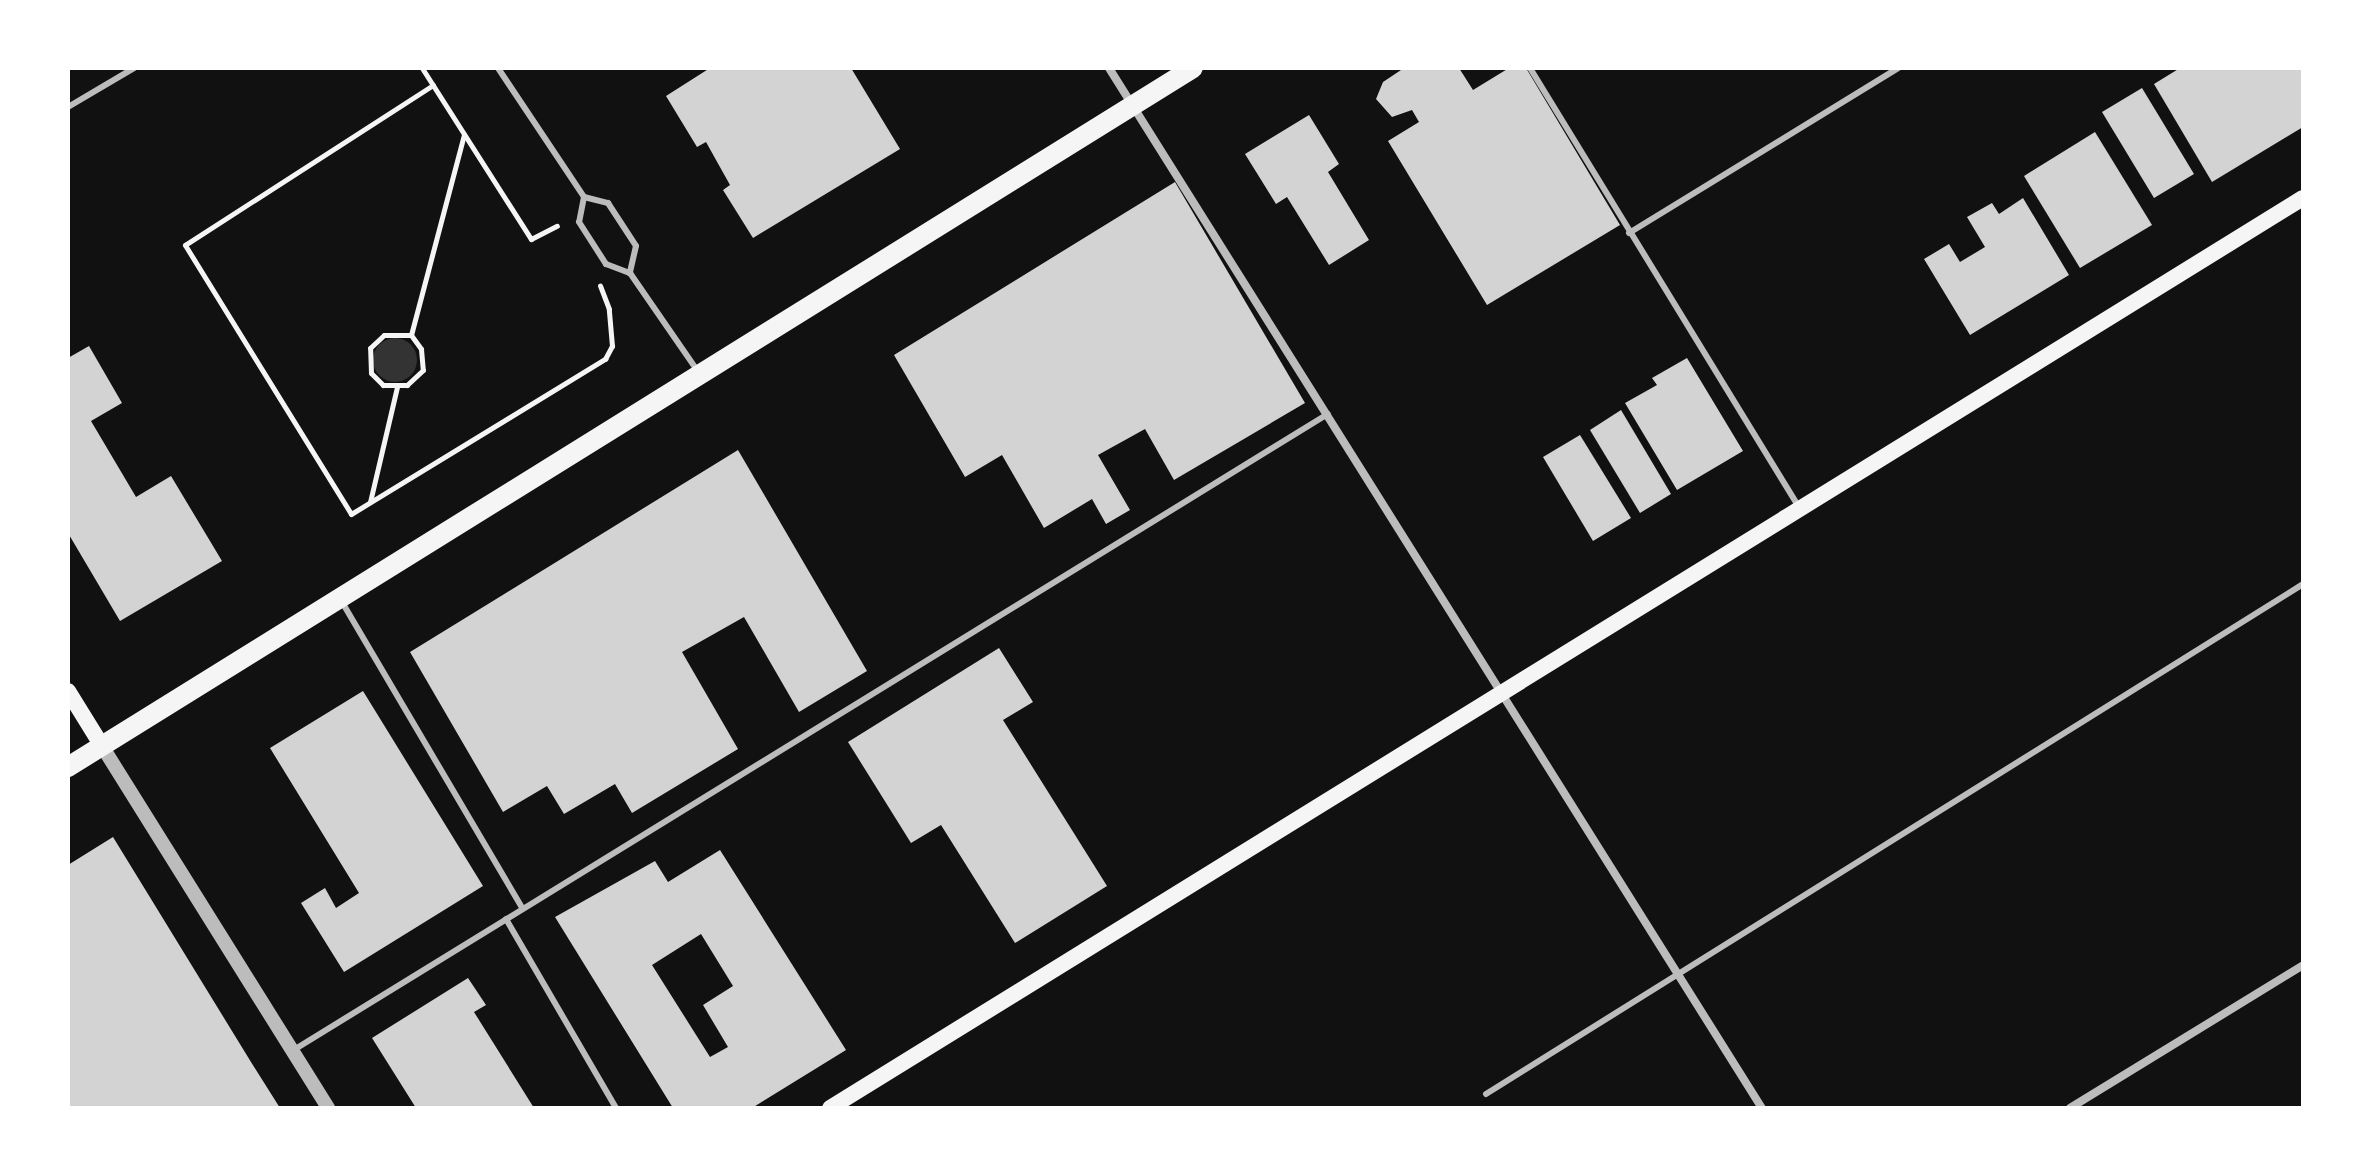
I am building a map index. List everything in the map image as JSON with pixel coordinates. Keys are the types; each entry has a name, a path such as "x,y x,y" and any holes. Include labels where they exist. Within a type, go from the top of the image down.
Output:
{"main road":[{"path":"68,767 341,601 1193,68"},
{"path":"830,1108 1801,511 2303,198"},
{"path":"68,691 102,746"}],"street":[{"path":"1109,68 1762,1108"},
{"path":"102,746 328,1108"},
{"path":"2070,1108 2303,965"}],"lane":[{"path":"68,107 134,68"},
{"path":"498,68 584,197 608,203 636,246 630,273"},
{"path":"1530,68 1801,511"},
{"path":"1629,233 1898,68"},
{"path":"584,197 579,222 606,264 630,273 701,376"},
{"path":"292,1051 1328,414"},
{"path":"1486,1094 1678,971 2303,584"},
{"path":"341,601 523,909"},
{"path":"506,919 616,1108"}],"path":[{"path":"422,68 531,239 562,224 568,233"},
{"path":"433,85 185,245 351,514 605,359 612,346 609,309 596,276"},
{"path":"411,335 464,134"},
{"path":"384,335 411,335 421,349 423,370 413,383 397,387 376,380 368,355 384,335"},
{"path":"370,502 397,387"}],"shaded area":[{"path":"395,338 411,344 417,360 411,376 395,382 379,376 373,360 379,344"}],"building":[{"path":"710,68 851,68 900,149 753,238 723,190 730,185 706,142 697,147 666,96"},
{"path":"1404,68 1459,68 1473,90 1509,68 1526,68 1620,225 1487,305 1388,141 1419,122 1412,110 1392,117 1376,99 1383,82"},
{"path":"2180,68 2303,68 2303,127 2212,182 2154,84"},
{"path":"2142,88 2194,174 2154,198 2102,112"},
{"path":"1309,115 1339,164 1328,172 1369,240 1329,265 1287,197 1276,204 1245,154"},
{"path":"2095,132 2152,225 2080,268 2024,176"},
{"path":"1175,182 1305,403 1174,480 1145,429 1098,455 1130,510 1106,524 1092,499 1044,528 1002,455 965,477 894,355"},
{"path":"2023,198 2069,275 1970,335 1924,259 1949,244 1960,262 1985,247 1967,217 1992,203 1999,214"},
{"path":"89,346 122,403 91,421 136,497 171,476 222,561 120,621 68,533 68,358"},
{"path":"1687,358 1743,451 1677,490 1625,403 1657,385 1652,378"},
{"path":"1621,410 1671,494 1640,513 1590,430"},
{"path":"1580,435 1631,518 1593,541 1543,457"},
{"path":"738,450 867,671 799,712 744,617 682,652 738,749 632,813 615,784 564,814 547,786 503,812 410,652"},
{"path":"999,648 1033,702 1003,720 1107,886 1015,943 941,825 911,843 848,742"},
{"path":"363,691 483,886 344,972 301,903 325,888 336,908 359,893 270,748"},
{"path":"113,837 280,1108 68,1108 68,865"},
{"path":"720,850 846,1050 752,1108 673,1108 555,917 655,861 668,882","holes":["701,934 733,986 703,1005 728,1047 710,1057 652,965"]},
{"path":"468,978 486,1005 474,1012 534,1108 416,1108 372,1038"}]}
